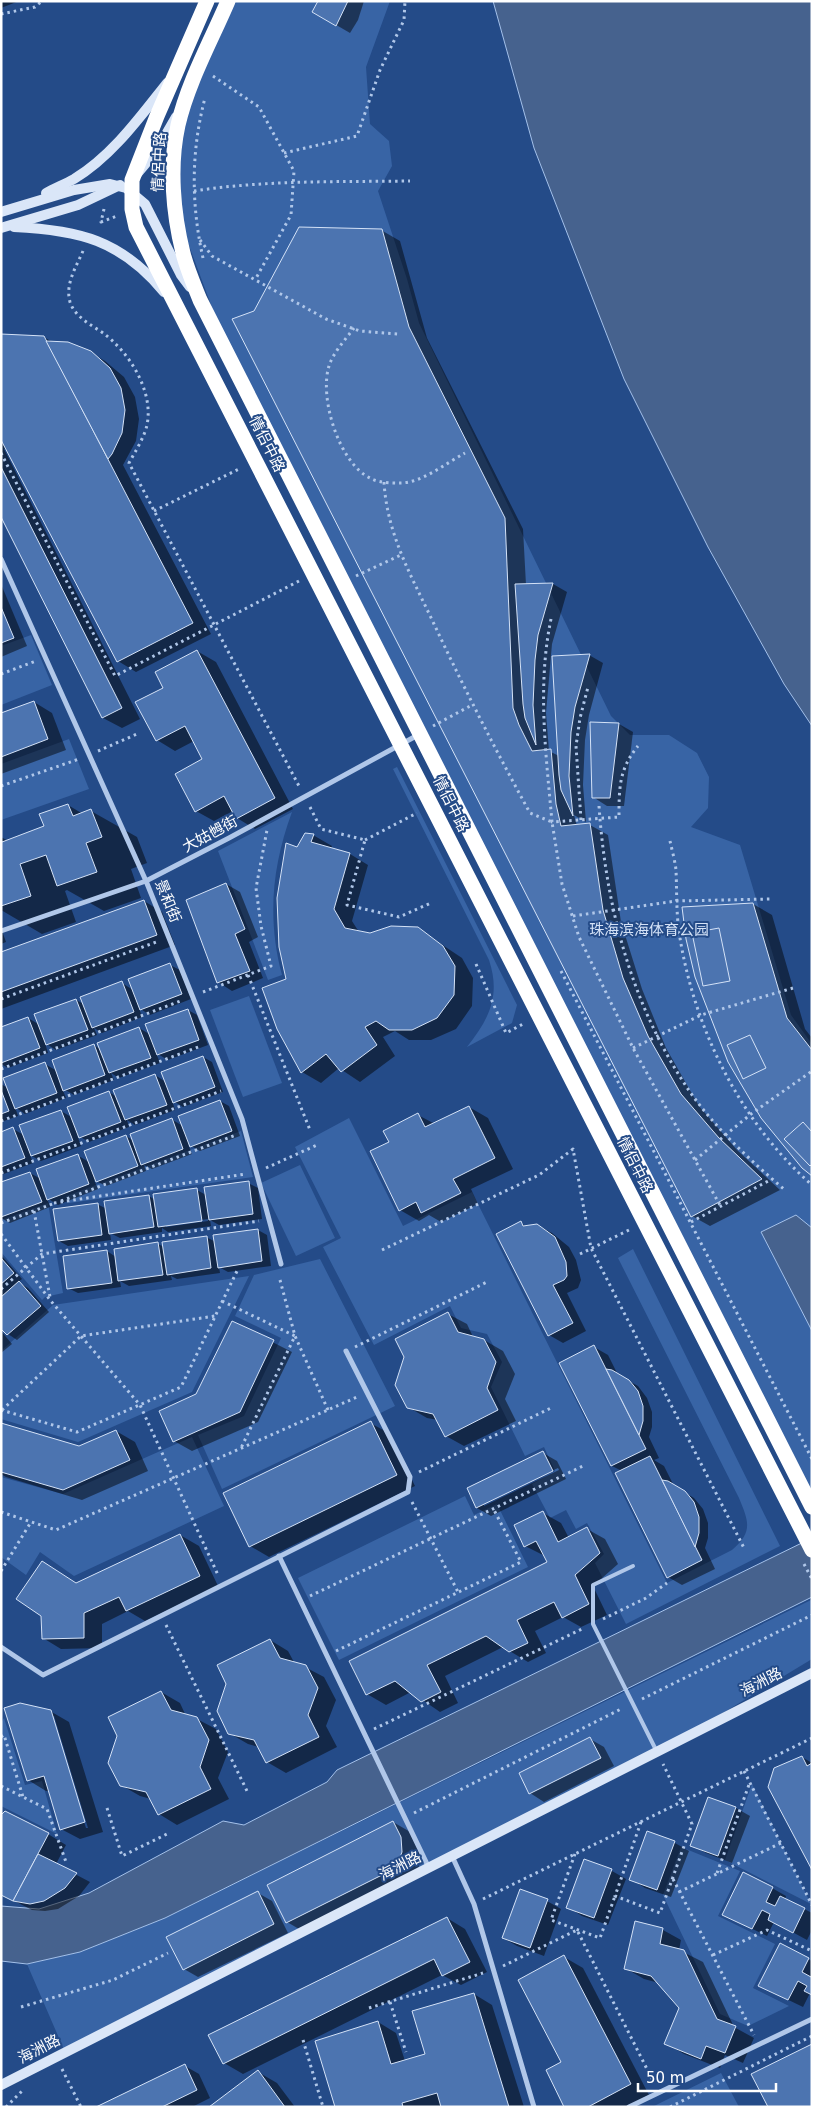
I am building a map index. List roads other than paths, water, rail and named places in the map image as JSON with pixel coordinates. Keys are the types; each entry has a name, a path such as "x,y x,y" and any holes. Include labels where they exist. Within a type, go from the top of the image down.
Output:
{"highway":[{"path":"180,66 207,1"},
{"name":"情侶中路","path":"200,300 183,254 174,192 174,149 185,101 228,1"},
{"name":"情侣中路","path":"180,66 128,186 136,227 812,1550"},
{"name":"情侣中路","path":"200,300 812,1507"}],"street":[{"path":"20,205 74,179 92,165 132,127 180,66"},
{"path":"3,228 78,205 128,186 157,150 185,101"},
{"path":"1,212 74,190 110,184 128,186 145,204 182,275 200,300"},
{"path":"3,228 60,232 88,238 114,247 153,279 179,310"},
{"name":"景和街","path":"1,559 146,880 242,1119 281,1264"},
{"name":"大姑乸街","path":"1,931 146,880 272,815 420,734"},
{"path":"1,1647 43,1675 408,1492 410,1477 346,1351"},
{"path":"279,1556 429,1868"},
{"name":"海洲路","path":"1,2085 812,1674"},
{"path":"452,1856 474,1904 534,2107"},
{"path":"629,2107 812,2019"}],"lane":[{"path":"633,1566 593,1585 593,1624 657,1752"}],"park label":[{"name":"珠海滨海体育公园","path":"649,930"}]}
